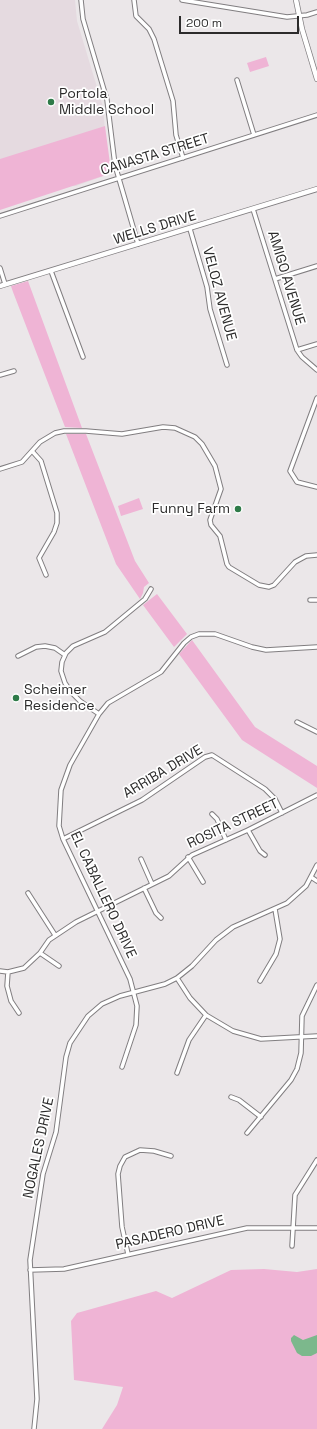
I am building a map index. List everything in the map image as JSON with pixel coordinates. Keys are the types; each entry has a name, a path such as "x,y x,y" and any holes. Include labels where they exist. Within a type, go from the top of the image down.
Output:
{"main road":[{"path":"296,0 299,17 317,79"},
{"name":"WELLS DRIVE","path":"2,285 190,229 317,189"}],"street":[{"path":"81,0 82,19 107,100 113,155 118,177 138,244"},
{"path":"134,0 136,16 152,34 174,104 176,138 182,158"},
{"path":"182,0 287,17 299,17 317,12"},
{"path":"217,0 217,5"},
{"path":"237,80 254,135"},
{"name":"CANASTA STREET","path":"0,216 118,177 317,115"},
{"name":"AMIGO AVENUE","path":"253,209 297,350 302,357 317,370"},
{"name":"VELOZ AVENUE","path":"190,229 207,287 210,309 228,365"},
{"path":"275,279 317,266"},
{"path":"0,268 2,285"},
{"path":"51,271 83,357"},
{"path":"297,350 317,344"},
{"path":"0,375 14,370"},
{"path":"317,398 316,405 290,471 293,479 297,482 317,487"},
{"path":"0,469 22,462 46,438 64,431 122,434 163,427 175,428 195,438 202,444 215,466 221,489 210,520 211,525 220,536 229,567 259,585 270,587 274,585 286,570 295,562 306,556 317,555"},
{"path":"32,451 41,461 57,513 57,523 54,532 39,558 46,575"},
{"path":"99,714 80,701 65,683 61,671 62,662 65,655 73,646 105,632 145,599 151,590"},
{"path":"310,600 317,600"},
{"name":"EL CABALLERO DRIVE","path":"122,1067 136,1025 137,1006 130,980 63,838 59,826 59,812 63,785 70,765 99,714 108,703 161,672 184,642 191,637 199,634 215,634 262,650 290,650 317,647"},
{"path":"18,656 36,647 45,646 55,648 65,655"},
{"path":"297,722 317,732"},
{"name":"ARRIBA DRIVE","path":"63,838 142,800 205,757 212,755 265,789 275,799 282,813"},
{"name":"ROSITA STREET","path":"0,971 8,972 24,968 40,953 49,940 55,935 97,910 173,873 188,857 248,830 317,795"},
{"path":"212,814 217,819 226,840"},
{"path":"248,830 260,851 265,855"},
{"path":"188,857 204,882"},
{"path":"141,859 152,884"},
{"name":"NOGALES DRIVE","path":"34,1429 37,1392 30,1270 43,1174 56,1132 66,1057 70,1043 77,1030 95,1009 115,998 134,991 165,984 177,978 192,966 216,940 233,926 275,909 297,895 306,886 317,865"},
{"path":"311,877 317,881"},
{"path":"144,888 156,913 161,918"},
{"path":"28,893 55,935"},
{"path":"260,981 276,954 280,940 275,909"},
{"path":"40,953 59,966"},
{"path":"8,972 7,986 11,1001 19,1013"},
{"path":"177,978 190,998 206,1015 232,1031 248,1036 279,1040 317,1036"},
{"path":"247,1133 291,1080 297,1069 301,1053 302,1016 317,985"},
{"path":"177,1072 189,1040 206,1015"},
{"path":"231,1097 239,1100 261,1117"},
{"path":"128,1254 122,1227 118,1174 120,1166 125,1158 140,1150 154,1151 171,1156"},
{"path":"292,1246 295,1195 317,1160"},
{"name":"PASADERO DRIVE","path":"30,1270 64,1269 247,1228 317,1228"}],"shaded area":[{"name":"Portola Middle School","path":"0,0 75,0 77,21 103,107 107,154 111,171 109,174 76,186 0,188"},
{"path":"266,57 269,66 250,72 247,63"},
{"path":"105,126 111,171 109,174 0,210 0,159"},
{"path":"28,281 82,428 65,427 13,292 11,286"},
{"path":"66,434 86,434 135,561 149,583 144,587 140,599 116,564"},
{"path":"139,498 143,509 121,516 118,506"},
{"path":"157,594 187,634 174,647 143,605"},
{"path":"192,640 255,727 317,766 317,788 242,740 179,654"},
{"path":"264,1269 297,1272 317,1269 317,1429 102,1429 117,1405 123,1387 74,1380 71,1321 77,1313 156,1291 172,1298 231,1270"},
{"path":"294,1335 303,1340 317,1335 317,1353 311,1356 302,1356 297,1353 291,1341 291,1338"}],"place":[{"name":"Portola Middle School","path":"51,102"},
{"name":"Funny Farm","path":"238,509"},
{"name":"Scheimer Residence","path":"16,698"}]}
